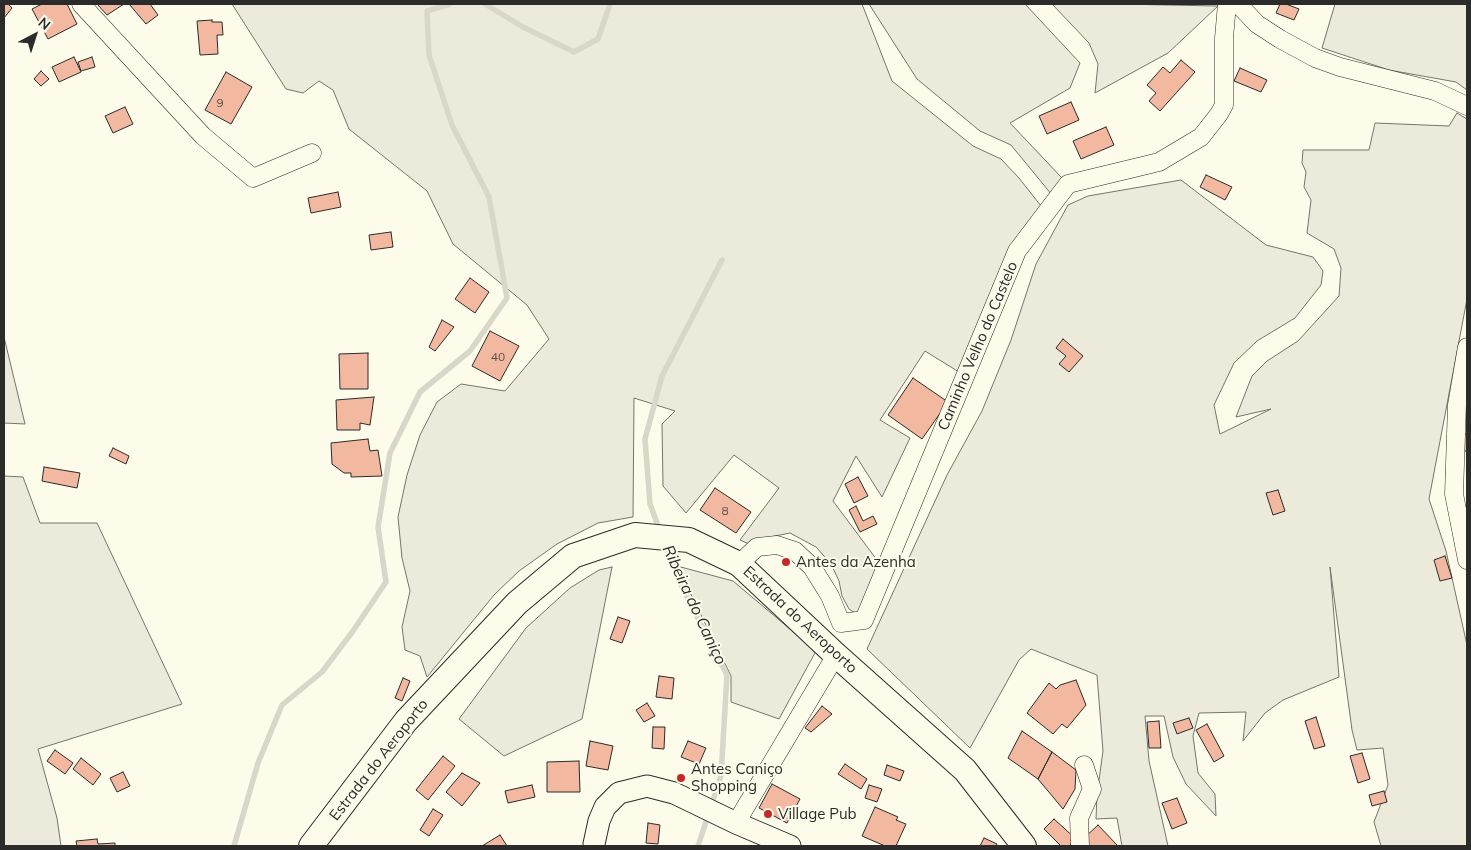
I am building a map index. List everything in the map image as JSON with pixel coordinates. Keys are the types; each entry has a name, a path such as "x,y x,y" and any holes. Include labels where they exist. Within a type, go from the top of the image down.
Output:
{"main road":[{"name":"Estrada do Aeroporto","path":"312,846 406,721 517,603 573,556 635,535 689,540 740,564 836,655 965,770 1024,846"}],"street":[{"path":"81,4 203,136 252,178 312,153"},
{"name":"Caminho Velho do Castelo","path":"740,564 757,547 777,545 795,551 812,567 830,596 841,623 864,620 1017,251 1068,184 1159,162 1200,137 1224,105 1224,38 1227,4"},
{"path":"1238,4 1257,24 1315,58 1340,67 1435,91 1467,106"},
{"path":"1467,347 1457,405 1454,494 1467,560"},
{"path":"736,823 836,655"},
{"path":"1080,846 1079,818 1092,789 1084,765"},
{"path":"592,846 598,821 605,807 620,793 647,786 674,793 736,823 790,846"}],"shaded area":[{"path":"232,4 862,4 892,81 973,146 1001,159 1041,206 1010,246 959,372 925,351 880,420 910,438 882,497 856,456 833,501 880,564 861,611 855,613 849,609 842,596 839,581 831,564 816,547 790,533 760,539 749,544 740,540 779,488 734,455 686,513 663,486 662,424 675,411 634,398 633,517 598,523 557,544 519,571 494,595 427,677 420,656 405,650 402,627 410,591 402,558 398,517 407,475 420,435 437,402 461,384 505,391 549,339 527,305 453,244 427,191 349,129 333,90 319,81 303,93 286,89"},
{"path":"869,4 1025,4 1080,63 1070,88 1010,123 1062,178 1052,195 1011,145 980,131 917,79"},
{"path":"1052,4 1218,6 1168,53 1095,93 1098,64 1089,43"},
{"path":"1335,4 1467,4 1467,90 1456,82 1389,70 1322,48"},
{"path":"1457,113 1467,119 1467,299 1429,499 1446,551 1467,645 1467,846 1381,846 1374,822 1388,785 1383,748 1357,750 1352,730 1330,567 1339,677 1283,700 1265,713 1243,741 1246,712 1199,713 1193,736 1198,773 1215,794 1216,816 1186,784 1173,757 1164,716 1145,716 1149,761 1168,846 1122,846 1117,818 1096,819 1097,794 1103,751 1097,675 1031,649 1019,660 970,748 867,649 947,475 982,411 1011,340 1036,264 1068,205 1088,196 1181,180 1266,245 1313,257 1323,271 1321,285 1295,318 1257,341 1234,363 1214,405 1220,434 1271,409 1236,417 1252,376 1267,361 1298,341 1339,296 1341,268 1334,249 1307,233 1311,200 1304,187 1306,172 1302,163 1303,150 1369,150 1375,123 1449,126"},
{"path":"4,337 25,424 4,423"},
{"path":"4,476 23,477 40,523 97,523 182,704 38,749 57,818 61,846 4,846"},
{"path":"677,566 733,581 816,651 779,719 731,702 731,676"},
{"path":"612,567 582,719 504,756 459,719 526,628 570,588 599,570"}],"building":[{"path":"4,4 8,4 12,8 4,18"},
{"path":"42,4 67,4 77,24 48,39 32,9"},
{"path":"97,4 124,4 107,15"},
{"path":"129,4 150,4 158,15 146,24"},
{"path":"1280,4 1286,4 1299,9 1294,20 1276,13"},
{"path":"212,20 212,22 222,22 223,35 217,35 218,54 200,55 197,21"},
{"path":"74,57 81,72 59,82 52,67"},
{"path":"92,57 95,67 81,71 78,62"},
{"path":"1181,60 1195,72 1160,111 1149,101 1156,93 1147,85 1163,67 1170,73"},
{"path":"1240,68 1267,80 1261,92 1234,81"},
{"path":"41,71 49,79 41,86 34,79"},
{"path":"226,72 252,87 231,124 205,110"},
{"path":"1071,102 1079,120 1047,134 1039,116"},
{"path":"125,107 133,124 113,133 105,116"},
{"path":"1106,127 1114,145 1081,159 1073,141"},
{"path":"1206,175 1232,187 1225,200 1200,187"},
{"path":"338,192 341,207 311,213 308,198"},
{"path":"391,232 393,247 371,250 369,235"},
{"path":"470,278 489,292 475,313 455,299"},
{"path":"442,320 454,327 435,351 429,347"},
{"path":"490,331 519,346 500,381 472,366"},
{"path":"1063,339 1083,356 1069,372 1059,364 1066,356 1056,348"},
{"path":"368,353 368,389 340,389 339,354"},
{"path":"913,378 948,402 922,439 888,415"},
{"path":"374,397 370,425 360,423 360,430 337,430 336,400"},
{"path":"1463,434 1467,434 1467,451 1463,451"},
{"path":"368,439 370,451 378,450 382,476 351,477 351,473 344,473 332,464 331,443"},
{"path":"113,448 129,456 126,464 109,456"},
{"path":"44,467 80,473 77,488 42,481"},
{"path":"858,477 868,496 854,503 845,484"},
{"path":"715,488 751,512 736,533 700,510"},
{"path":"1278,490 1285,511 1273,515 1266,493"},
{"path":"856,506 863,521 873,516 877,524 860,532 849,510"},
{"path":"1445,556 1452,578 1440,581 1434,560"},
{"path":"618,617 630,621 622,643 610,639"},
{"path":"659,676 674,678 672,699 656,697"},
{"path":"403,678 410,681 402,701 395,698"},
{"path":"1076,680 1086,705 1067,728 1062,724 1053,734 1027,713 1049,683 1056,689 1060,685"},
{"path":"647,703 655,716 644,722 636,710"},
{"path":"822,706 832,714 811,732 805,728"},
{"path":"1316,717 1325,746 1314,749 1305,721"},
{"path":"1189,718 1193,728 1177,734 1173,723"},
{"path":"1159,721 1161,748 1149,748 1147,722"},
{"path":"1207,724 1224,756 1214,762 1196,730"},
{"path":"653,727 665,727 664,749 652,748"},
{"path":"1022,731 1052,752 1038,779 1008,758"},
{"path":"590,741 613,746 608,770 586,766"},
{"path":"688,741 706,748 699,764 681,757"},
{"path":"55,750 73,763 65,774 47,761"},
{"path":"1052,752 1076,770 1075,789 1063,809 1038,779"},
{"path":"1362,753 1370,779 1358,783 1350,756"},
{"path":"443,756 455,766 428,800 416,790"},
{"path":"81,758 101,774 93,785 73,769"},
{"path":"579,761 580,792 547,792 547,762"},
{"path":"845,764 867,779 861,789 838,774"},
{"path":"887,765 904,771 900,781 884,775"},
{"path":"123,772 130,786 117,792 110,778"},
{"path":"462,773 480,783 462,806 446,792"},
{"path":"772,784 800,799 787,823 759,808"},
{"path":"532,785 535,797 508,803 505,791"},
{"path":"869,785 882,789 877,802 865,798"},
{"path":"1384,791 1387,802 1372,806 1369,795"},
{"path":"1177,798 1187,823 1172,829 1162,803"},
{"path":"875,807 898,817 896,820 906,824 896,846 885,846 862,836"},
{"path":"433,809 443,815 429,836 420,830"},
{"path":"1054,819 1076,839 1069,846 1061,846 1044,829"},
{"path":"648,823 660,825 658,844 646,843"},
{"path":"1098,825 1116,846 1088,846 1082,840"},
{"path":"500,835 507,846 482,846"},
{"path":"984,838 997,844 996,846 980,846"},
{"path":"97,839 98,844 115,843 115,846 77,846 76,841"}],"waterway":[{"path":"234,846 258,763 282,705 322,672 353,631 386,582 378,527 390,453 420,392 470,351 507,298 489,197 452,125 429,55 427,11 450,4"},
{"path":"485,4 523,27 574,52 598,39 610,4"},
{"name":"Ribeira do Caniço","path":"660,531 650,504 645,439 662,376 722,260"},
{"name":"Ribeira do Caniço","path":"665,544 681,585 727,675 721,776 698,846"}],"place":[{"name":"Antes da Azenha","path":"786,562"},
{"name":"Antes Caniço Shopping","path":"681,778"},
{"name":"Village Pub","path":"768,814"}]}
